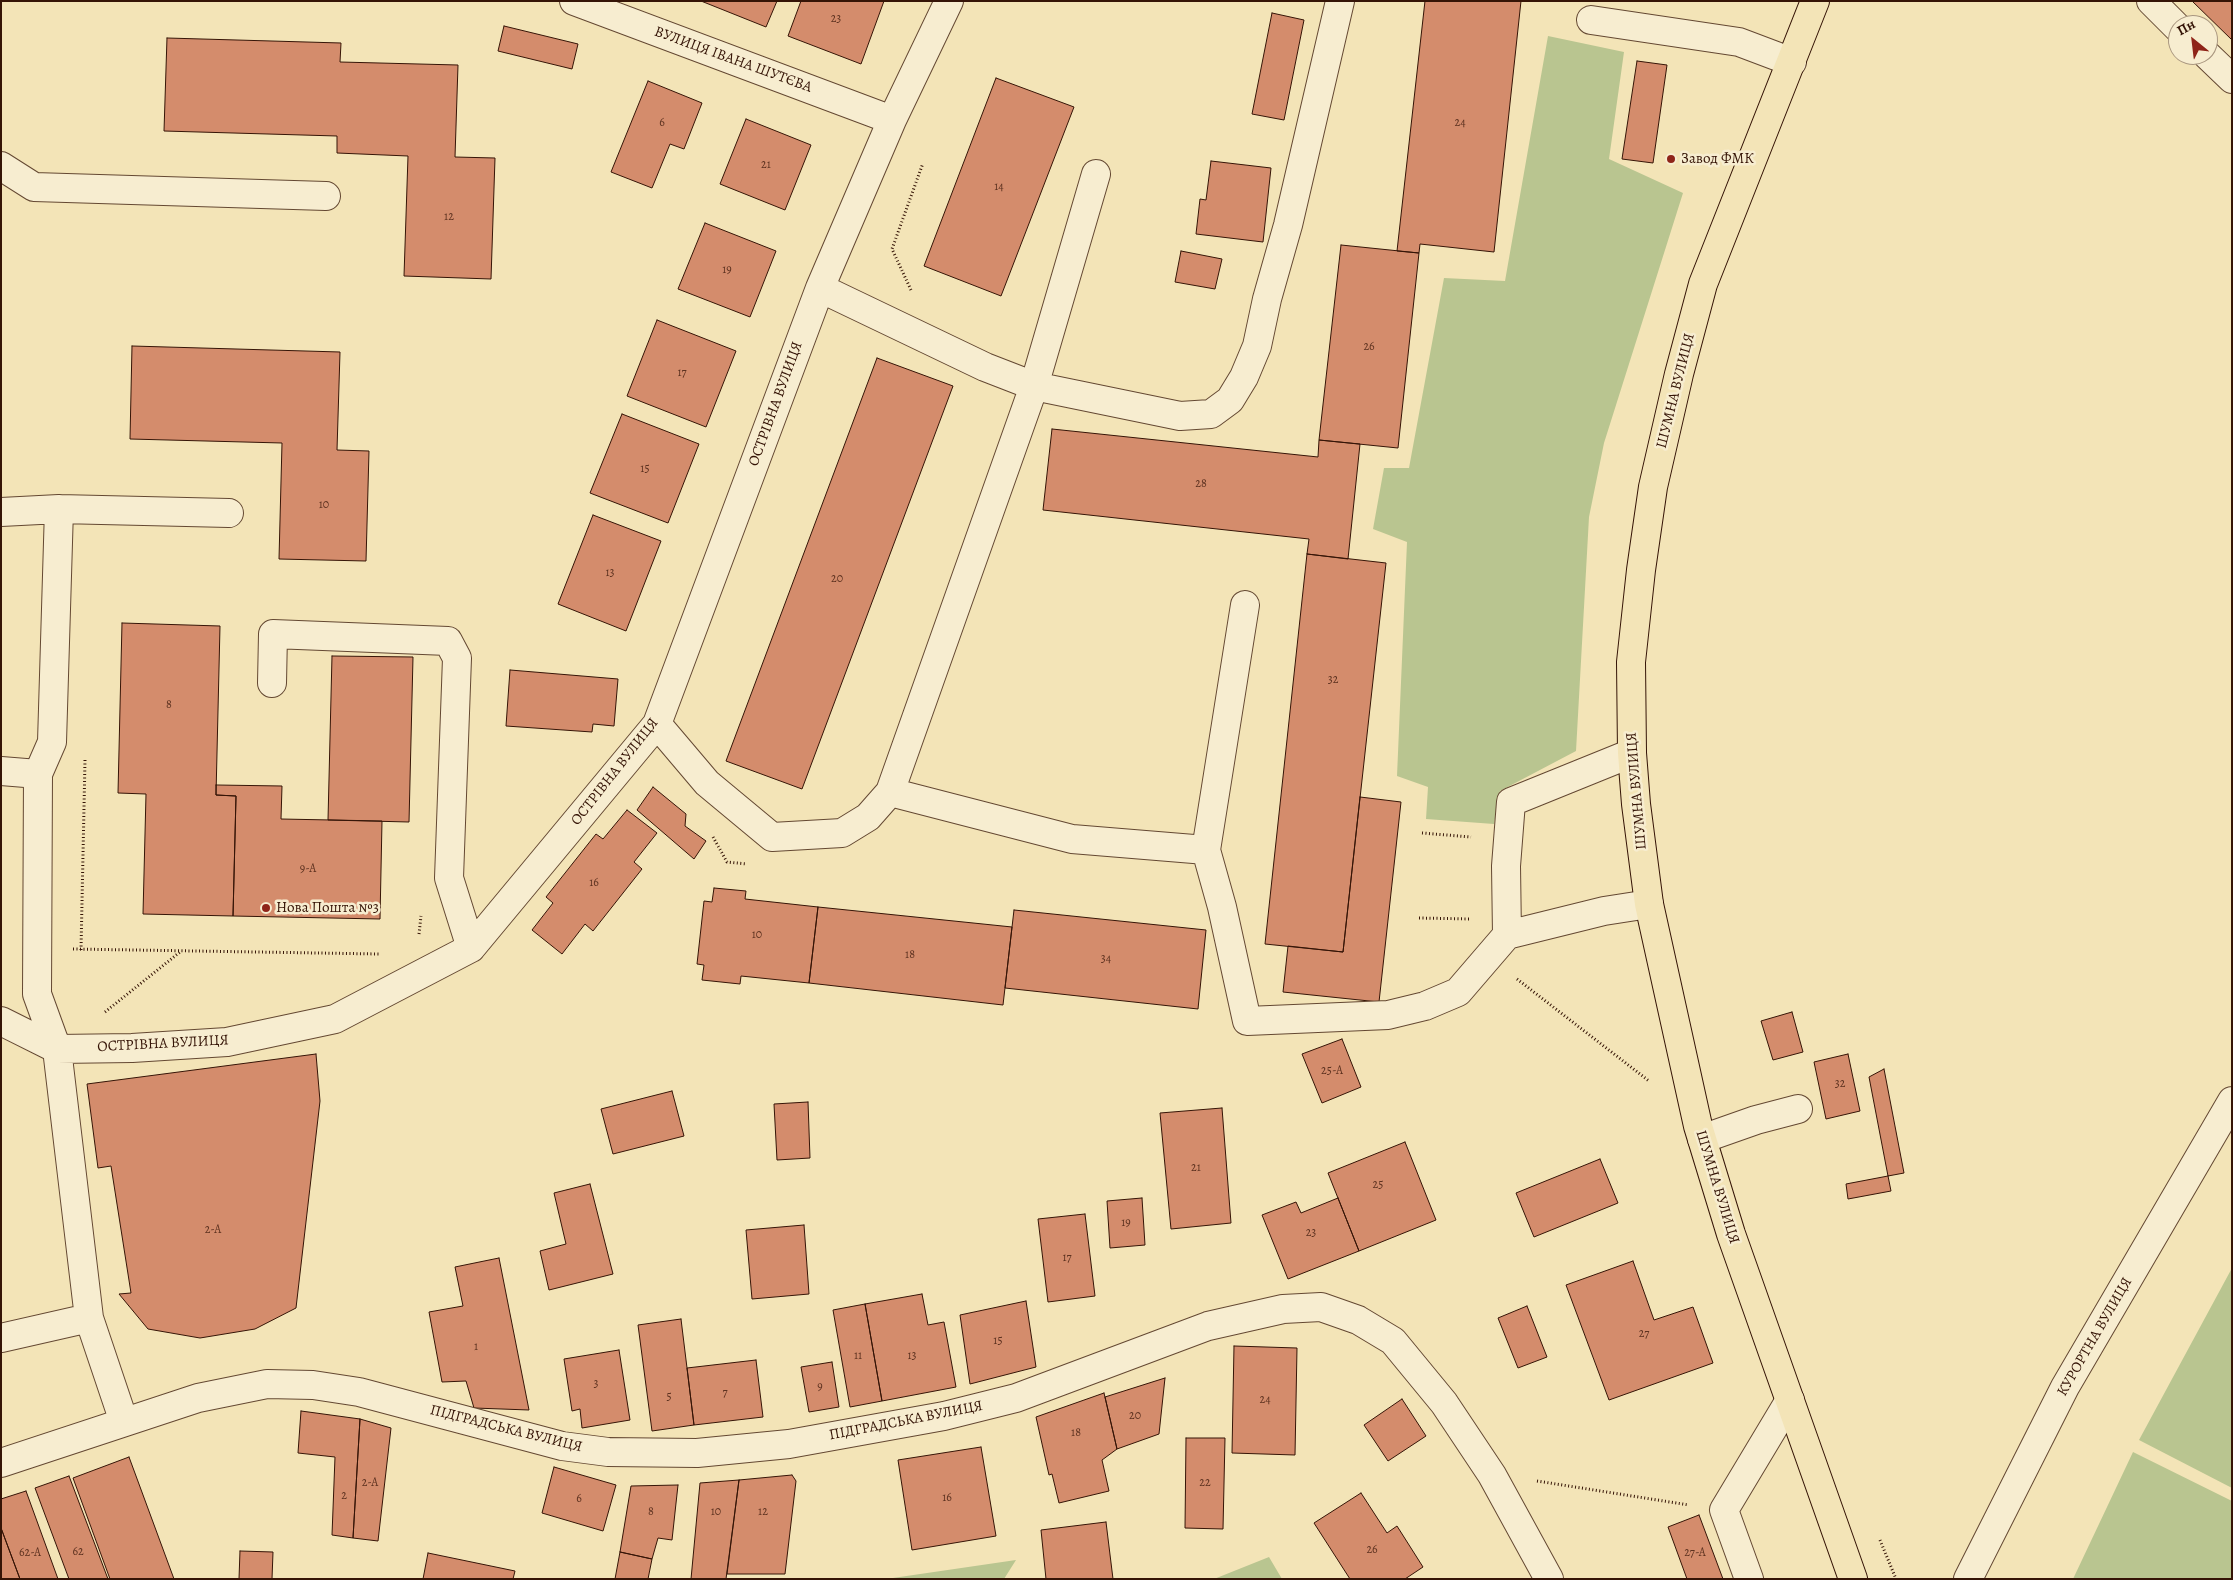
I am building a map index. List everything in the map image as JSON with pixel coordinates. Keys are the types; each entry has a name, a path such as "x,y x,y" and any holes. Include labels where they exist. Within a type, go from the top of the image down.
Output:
{"main road":[{"name":"ШУМНА ВУЛИЦЯ","path":"1815,1 1704,284 1679,374 1654,486 1641,570 1631,662 1632,753 1649,904 1702,1139 1731,1234 1853,1579"}],"street":[{"name":"ВУЛИЦЯ ІВАНА ШУТЄВА","path":"574,1 892,120"},
{"name":"ОСТРІВНА ВУЛИЦЯ","path":"1,1021 57,1049 132,1048 227,1042 335,1019 471,948 657,724 820,288 892,120 949,1"},
{"path":"820,288 985,367 1034,386 1180,416 1211,414 1230,400 1244,377 1257,346 1267,299 1288,225 1340,1"},
{"path":"2151,1 2168,18"},
{"path":"1591,20 1739,42 1792,62"},
{"path":"2217,65 2232,79"},
{"path":"1,166 34,187 326,196"},
{"path":"657,724 707,783 772,837 842,833 868,817 890,792 1034,386 1096,174"},
{"path":"1,512 59,509 228,513"},
{"path":"59,509 52,742 38,774 37,994 57,1049 89,1318 124,1422"},
{"path":"1245,605 1206,850 1222,907 1247,1021 1388,1015 1425,1006 1458,992 1488,956 1507,927 1506,866 1510,802 1632,753"},
{"path":"272,683 273,634 448,641 457,658 449,878 471,948"},
{"path":"1,771 38,774"},
{"path":"890,792 1072,839 1206,850"},
{"path":"1507,927 1649,904"},
{"name":"КУРОРТНА ВУЛИЦЯ","path":"1968,1579 2065,1387 2232,1101"},
{"path":"1702,1139 1756,1120 1798,1109"},
{"name":"ПІДГРАДСЬКА ВУЛИЦЯ","path":"1,1462 198,1398 267,1384 313,1385 359,1392 562,1446 608,1452 706,1452 789,1444 944,1416 1016,1398 1208,1326 1283,1309 1321,1307 1358,1320 1393,1341 1444,1403 1492,1474 1549,1579"},
{"path":"1,1338 89,1318"},
{"path":"1749,1579 1724,1510 1790,1400"}],"path":[{"path":"892,248 923,162"},
{"path":"81,950 86,750"},
{"path":"1422,833 1508,839"},
{"path":"1419,918 1507,927"},
{"path":"37,949 376,954"},
{"path":"99,1017 181,951"},
{"path":"1488,956 1649,1081"},
{"path":"1492,1474 1724,1510"},
{"path":"1877,1532 1896,1579"}],"green space":[{"path":"1548,36 1624,52 1609,159 1683,193 1604,443 1589,517 1576,751 1500,791 1494,824 1426,819 1428,787 1397,776 1407,542 1373,529 1384,468 1409,468 1444,278 1505,281"},
{"path":"2232,1268 2232,1488 2139,1440"},
{"path":"2133,1452 2232,1501 2232,1579 2073,1579"},
{"path":"1269,1557 1282,1579 1214,1579"},
{"path":"1016,1560 1004,1579 886,1579"}],"building":[{"path":"701,1 777,1 766,27"},
{"path":"801,1 884,1 861,64 788,36"},
{"path":"1425,1 1521,1 1494,252 1420,244 1419,253 1397,251"},
{"path":"2192,1 2232,1 2232,40 2218,26 2218,15 2206,15"},
{"path":"1272,13 1304,20 1284,120 1252,114"},
{"path":"504,26 578,44 572,69 498,51"},
{"path":"167,38 341,43 340,62 458,65 455,157 495,158 491,279 404,276 408,156 337,153 337,136 164,131"},
{"path":"1637,61 1667,65 1653,163 1622,159"},
{"path":"996,78 1074,107 1001,296 924,266"},
{"path":"648,81 702,103 684,149 670,144 652,188 611,172"},
{"path":"746,119 811,145 785,210 720,184"},
{"path":"1211,161 1271,168 1263,242 1196,234 1200,199 1206,200"},
{"path":"705,223 776,251 750,317 678,289"},
{"path":"1341,245 1419,253 1398,448 1319,440"},
{"path":"1181,251 1222,259 1215,289 1175,282"},
{"path":"657,320 736,351 706,427 627,396"},
{"path":"132,346 340,352 337,450 369,451 366,561 279,559 282,443 130,439"},
{"path":"877,358 953,386 802,789 726,761"},
{"path":"622,414 699,444 668,523 590,493"},
{"path":"1052,429 1318,457 1319,440 1360,444 1348,559 1307,554 1309,539 1043,510"},
{"path":"593,515 661,541 626,631 558,604"},
{"path":"1307,554 1386,563 1343,952 1265,944"},
{"path":"122,623 220,626 216,795 236,796 233,916 143,914 146,794 118,793"},
{"path":"332,656 413,657 409,822 328,820"},
{"path":"510,670 618,679 614,726 593,724 592,732 506,726"},
{"path":"216,785 282,786 281,819 382,821 380,919 233,916 236,796 216,795"},
{"path":"653,787 686,814 685,826 706,841 694,859 637,810"},
{"path":"1360,797 1401,802 1379,1002 1283,992 1288,946 1343,952"},
{"path":"627,810 657,833 634,862 642,869 593,931 585,924 562,954 532,930 553,903 546,897 596,834 603,839"},
{"path":"714,888 746,891 745,899 818,907 809,983 741,976 740,984 702,980 704,965 697,964 704,901 712,902"},
{"path":"818,907 1012,927 1003,1005 809,983"},
{"path":"1014,910 1206,930 1198,1009 1005,988"},
{"path":"1792,1012 1803,1052 1773,1060 1761,1021"},
{"path":"1342,1039 1361,1087 1322,1103 1302,1054"},
{"path":"316,1054 320,1101 296,1308 255,1329 200,1338 148,1329 119,1294 131,1293 111,1166 98,1168 87,1084"},
{"path":"1848,1054 1860,1111 1826,1119 1814,1062"},
{"path":"1884,1069 1904,1173 1888,1176 1869,1077"},
{"path":"672,1091 684,1136 613,1154 601,1109"},
{"path":"808,1102 810,1158 777,1160 774,1104"},
{"path":"1222,1108 1231,1223 1171,1229 1160,1113"},
{"path":"1405,1142 1436,1220 1359,1251 1328,1173"},
{"path":"1600,1159 1618,1203 1534,1237 1516,1193"},
{"path":"1888,1176 1891,1191 1848,1199 1846,1184"},
{"path":"590,1184 613,1274 549,1290 540,1251 566,1244 554,1193"},
{"path":"1142,1198 1145,1245 1110,1248 1107,1201"},
{"path":"1338,1198 1359,1251 1288,1279 1262,1215 1296,1202 1301,1213"},
{"path":"1085,1214 1095,1296 1048,1302 1038,1219"},
{"path":"804,1225 809,1294 752,1299 746,1230"},
{"path":"499,1258 529,1410 474,1408 466,1381 442,1382 429,1312 463,1306 455,1267"},
{"path":"1633,1261 1654,1320 1693,1307 1713,1363 1609,1400 1566,1285"},
{"path":"922,1294 928,1325 944,1322 956,1387 882,1401 865,1304"},
{"path":"1026,1301 1036,1367 970,1384 960,1315"},
{"path":"865,1304 882,1401 850,1407 833,1310"},
{"path":"1527,1306 1547,1357 1518,1368 1498,1318"},
{"path":"681,1319 694,1425 652,1431 638,1325"},
{"path":"1234,1346 1297,1348 1295,1455 1232,1453"},
{"path":"619,1350 630,1420 582,1428 580,1409 572,1411 564,1359"},
{"path":"756,1360 763,1417 694,1425 687,1368"},
{"path":"832,1362 839,1407 809,1412 801,1367"},
{"path":"1165,1378 1159,1434 1117,1449 1105,1397"},
{"path":"1104,1393 1117,1449 1102,1460 1109,1491 1059,1503 1052,1474 1049,1475 1036,1417"},
{"path":"1402,1399 1426,1436 1388,1461 1364,1425"},
{"path":"301,1411 360,1419 353,1538 332,1535 335,1457 298,1453"},
{"path":"360,1419 391,1428 378,1541 353,1538"},
{"path":"1186,1438 1225,1438 1223,1529 1185,1528"},
{"path":"981,1447 996,1536 912,1550 898,1460"},
{"path":"129,1457 174,1579 110,1579 73,1478"},
{"path":"554,1467 616,1485 603,1531 542,1513"},
{"path":"792,1475 796,1481 785,1574 727,1574 739,1480"},
{"path":"69,1476 108,1579 69,1579 35,1488"},
{"path":"739,1480 726,1579 691,1579 700,1483"},
{"path":"678,1485 672,1540 658,1538 652,1559 620,1552 631,1486"},
{"path":"26,1491 58,1579 20,1579 1,1528 1,1499"},
{"path":"1361,1493 1387,1533 1397,1526 1423,1567 1405,1579 1350,1579 1314,1523"},
{"path":"1699,1515 1723,1579 1687,1579 1668,1527"},
{"path":"1106,1522 1113,1579 1046,1579 1041,1530"},
{"path":"1,1528 20,1579 1,1579"},
{"path":"240,1551 273,1552 272,1579 239,1579"},
{"path":"620,1552 652,1559 648,1579 615,1579"},
{"path":"428,1553 515,1571 513,1579 423,1579"}],"place":[{"name":"Завод ФМК","path":"1671,159"},
{"name":"Нова Пошта №3","path":"266,908"}]}
